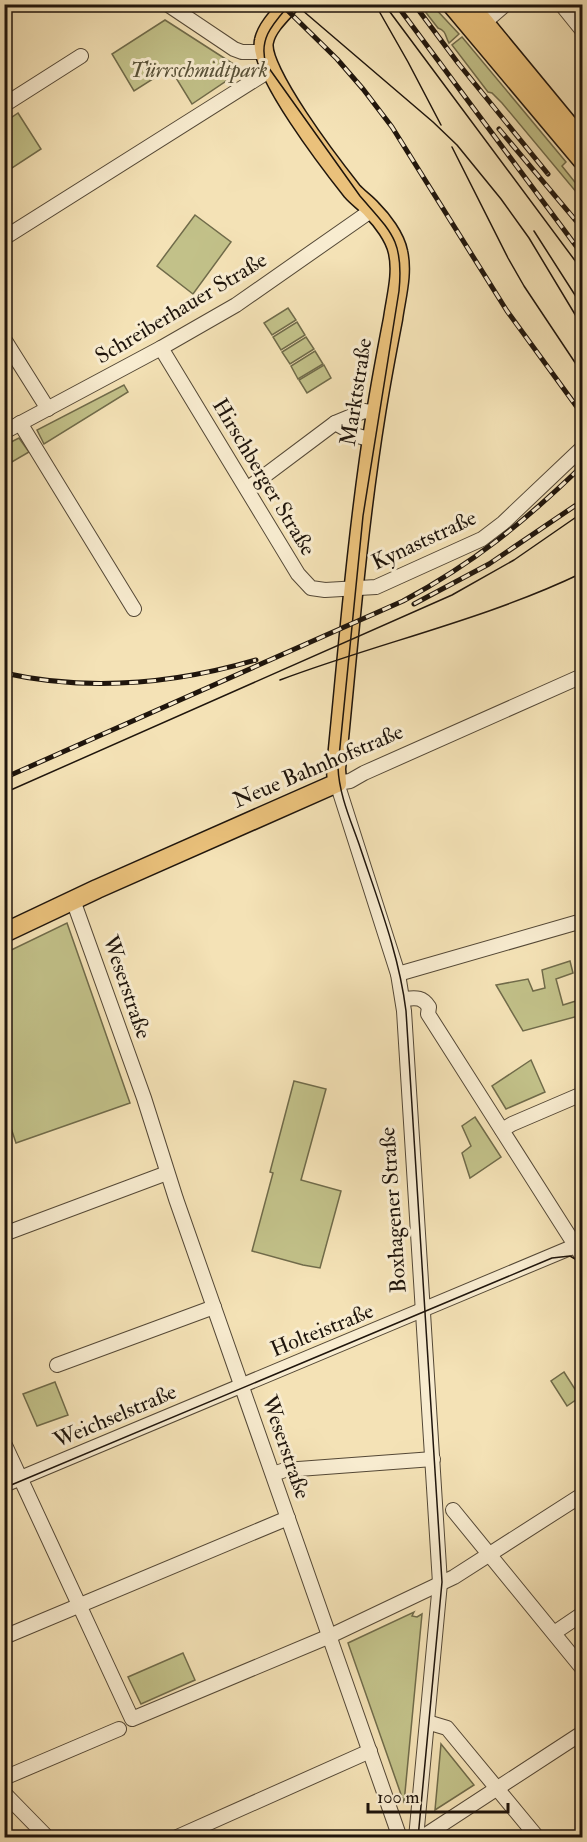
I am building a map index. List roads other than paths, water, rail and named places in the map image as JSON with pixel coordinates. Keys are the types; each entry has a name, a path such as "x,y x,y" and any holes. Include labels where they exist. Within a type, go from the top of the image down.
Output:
{"main road":[{"path":"263,52 263,42 267,32 290,4"},
{"path":"451,4 582,160"},
{"path":"469,4 582,141"},
{"name":"Marktstraße","path":"263,52 284,97 352,190 372,210 394,241 398,252 398,290 376,413 353,589"},
{"name":"Boxhagener Straße","path":"337,783 336,769 353,589"},
{"name":"Neue Bahnhofstraße","path":"4,933 337,783"}],"street":[{"path":"167,4 234,49 242,52 263,52"},
{"path":"484,23 506,4"},
{"path":"561,4 582,30"},
{"path":"4,105 81,56"},
{"path":"4,238 272,69"},
{"name":"Schreiberhauer Straße","path":"4,432 161,348 236,304 372,210"},
{"path":"4,339 48,409"},
{"name":"Hirschberger Straße","path":"161,348 298,574 311,588 353,589"},
{"path":"247,489 335,423 363,411 376,413"},
{"path":"20,423 134,609"},
{"path":"335,423 358,436 372,440"},
{"name":"Kynaststraße","path":"353,589 376,587 482,539 503,523 582,448"},
{"name":"Neue Bahnhofstraße","path":"337,783 359,777 582,676"},
{"name":"Boxhagener Straße","path":"337,783 398,974 403,1005 440,1583 416,1838"},
{"name":"Weserstraße","path":"73,900 400,1838"},
{"path":"398,974 582,921"},
{"path":"403,1005 422,999 429,1007 428,1014 580,1248"},
{"path":"502,1130 582,1094"},
{"path":"4,1234 167,1173"},
{"name":"Holteistraße","path":"242,1385 580,1248"},
{"path":"57,1365 214,1307"},
{"name":"Weichselstraße","path":"4,1485 242,1385"},
{"path":"4,1443 132,1719 330,1636 454,1577 582,1495"},
{"path":"273,1474 285,1470 433,1459"},
{"path":"453,1510 582,1668"},
{"path":"4,1637 288,1518"},
{"path":"554,1633 582,1614"},
{"path":"427,1722 447,1728 538,1838"},
{"path":"4,1778 119,1729"},
{"path":"421,1838 582,1733"},
{"path":"175,1838 370,1751"},
{"path":"4,1793 48,1838"}],"tram line":[{"path":"290,4 269,31 264,46 266,64 360,196 387,228 397,248 400,274 363,516 338,767 346,808 393,948 406,1011 442,1582 418,1838"},
{"path":"295,4 457,145 529,238 582,326"},
{"path":"375,4 441,125"},
{"path":"384,4 582,270"},
{"path":"452,147 524,286 582,373"},
{"path":"534,231 582,306"},
{"path":"4,793 452,595 514,560 582,513"},
{"path":"280,680 508,604 582,573"},
{"path":"4,1488 552,1258 570,1256 582,1263"}],"railway":[{"path":"281,4 337,59 392,127 507,311 582,414"},
{"path":"396,4 582,254"},
{"path":"414,4 458,63 548,174"},
{"path":"499,129 582,228"},
{"path":"4,778 403,601 429,587 476,556 519,523 582,466"},
{"path":"414,604 489,564 582,501"},
{"path":"4,673 68,682 131,683 194,675 256,660"}],"park label":[{"name":"Türrschmidtpark","path":"199,70"}]}
